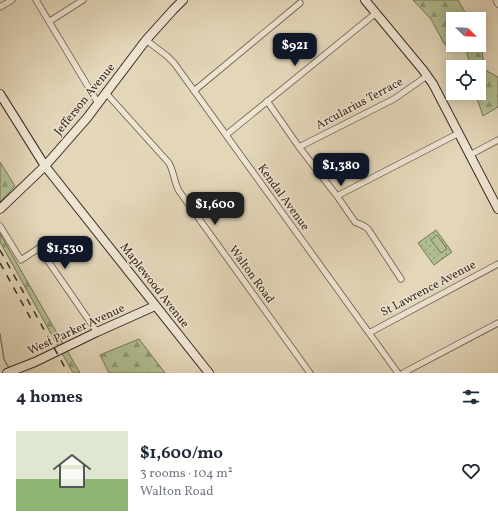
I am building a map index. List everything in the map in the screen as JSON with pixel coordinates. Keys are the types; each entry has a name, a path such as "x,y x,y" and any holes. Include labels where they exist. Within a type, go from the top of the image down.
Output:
{"street":[{"path":"0,7 12,0"},
{"path":"36,0 98,103"},
{"path":"50,21 83,0"},
{"name":"Jefferson Avenue","path":"0,209 45,166 87,118 146,40 183,0"},
{"path":"365,0 433,84 498,209"},
{"path":"496,0 498,4"},
{"path":"194,91 300,3"},
{"path":"226,135 376,13"},
{"name":"Kendal Avenue","path":"146,40 174,63 398,373"},
{"name":"Arcularius Terrace","path":"299,147 394,99 427,76"},
{"name":"Walton Road","path":"106,93 169,163 179,191 310,373"},
{"name":"Maplewood Avenue","path":"0,94 45,166 209,373"},
{"path":"267,101 355,222 368,229 401,279"},
{"path":"337,196 459,133"},
{"path":"470,155 498,140"},
{"path":"0,226 21,260 39,248 97,332"},
{"name":"St Lawrence Avenue","path":"369,333 498,264"},
{"name":"West Parker Avenue","path":"11,371 156,306"},
{"path":"403,373 498,323"}],"green space":[{"path":"413,0 458,0 465,12 446,12 446,45 431,19"},
{"path":"467,52 482,52 483,60 469,60"},
{"path":"486,71 498,77 498,107 483,116 477,100 486,100"},
{"path":"0,162 15,186 0,202"},
{"path":"436,230 452,252 434,265 418,243"},
{"path":"0,234 80,373 73,373 0,242"},
{"path":"437,235 447,249 441,253 431,240"},
{"path":"139,339 165,373 109,373 100,355"}],"waterway":[{"path":"0,334 4,359 10,370"}],"railway":[{"path":"0,250 68,373"},
{"path":"0,263 31,319"}]}
